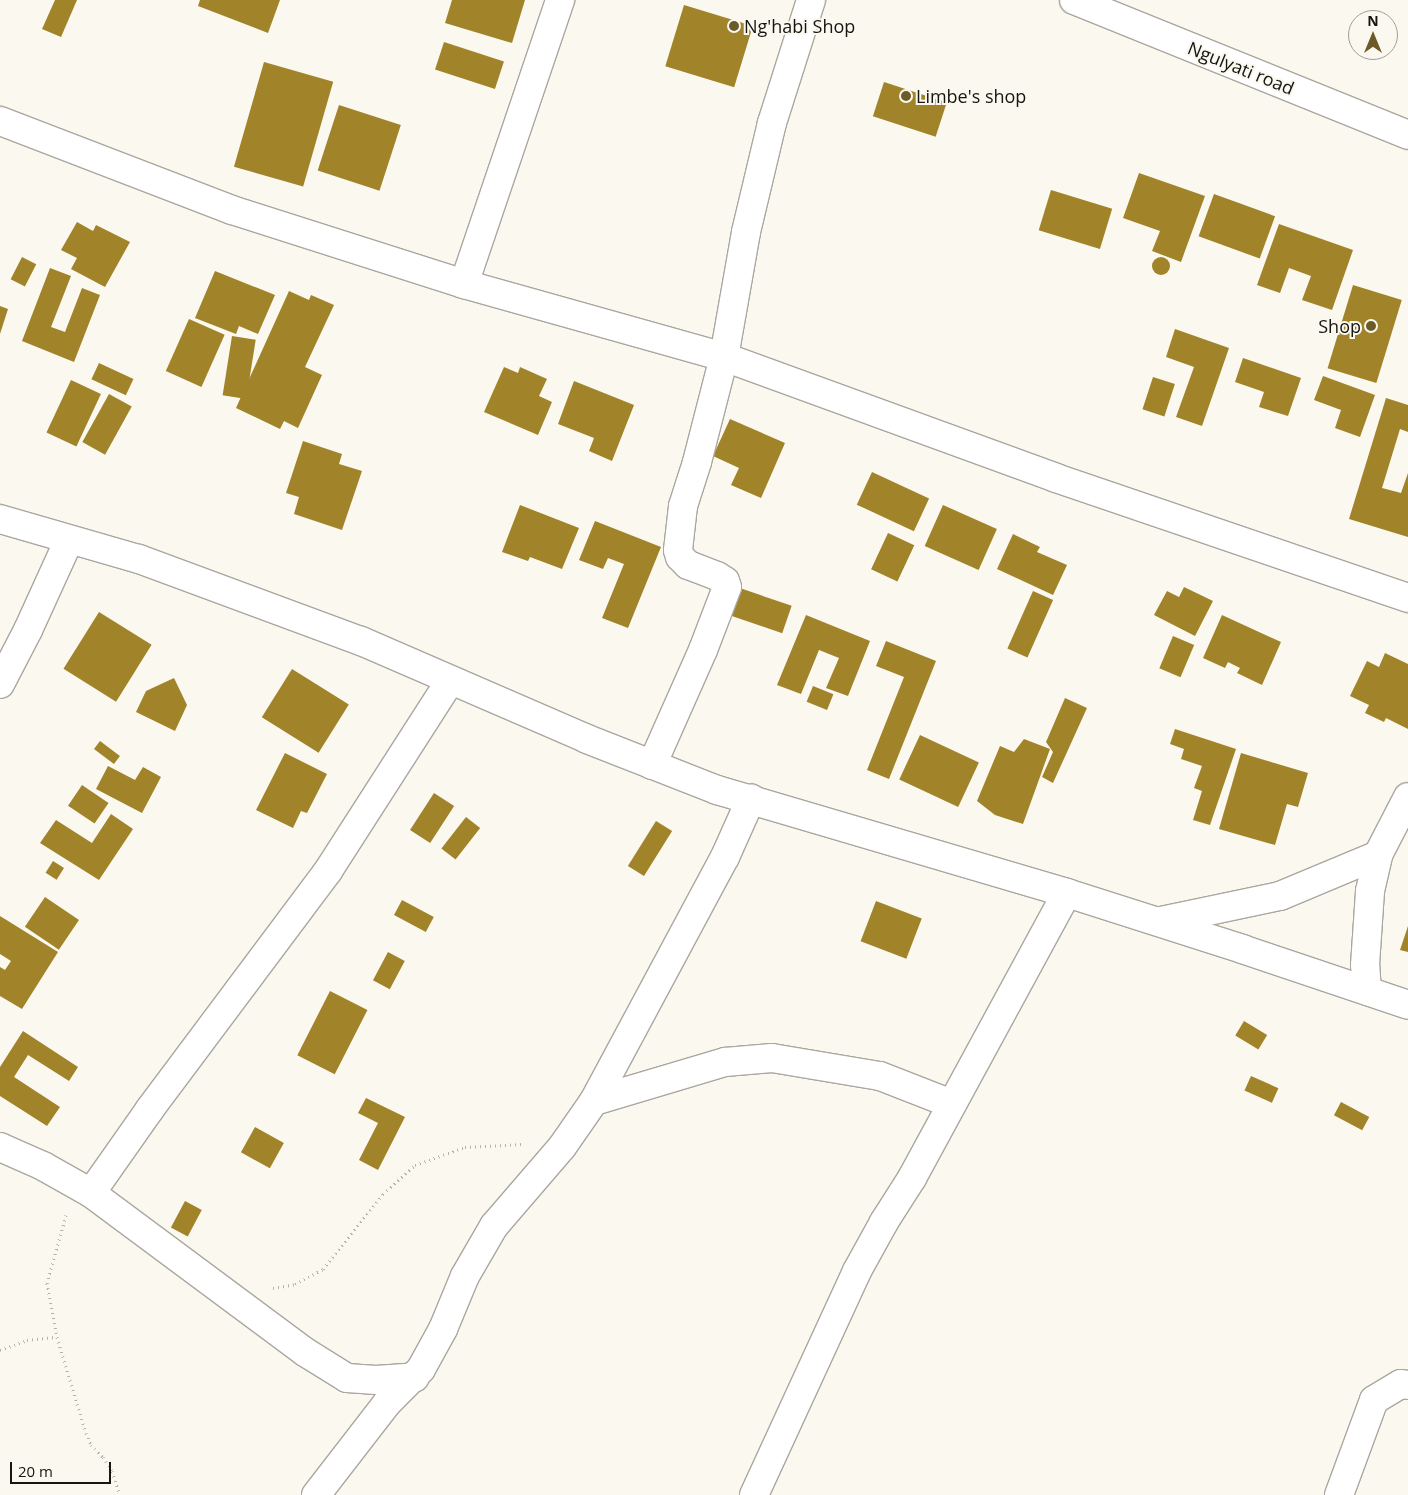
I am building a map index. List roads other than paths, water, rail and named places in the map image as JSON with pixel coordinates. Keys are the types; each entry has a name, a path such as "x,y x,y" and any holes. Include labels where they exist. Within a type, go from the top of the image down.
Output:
{"street":[{"path":"464,284 560,0"},
{"path":"652,765 703,650 727,587 725,581 718,576 688,565 680,557 678,550 683,506 697,462 724,357 746,232 768,141 811,0"},
{"name":"Ngulyati road","path":"1074,0 1408,136"},
{"path":"0,121 232,210 464,284 724,357 1056,478 1408,598"},
{"path":"0,519 139,559 361,641 450,681 652,765 718,790 891,843 1067,893 1408,1005"},
{"path":"0,684 69,540"},
{"path":"83,1188 150,1109 328,872 450,681"},
{"path":"1367,991 1365,965 1370,891 1378,855 1408,797"},
{"path":"316,1495 387,1403 415,1377 443,1329 465,1276 494,1226 562,1147 594,1101 725,857 751,799"},
{"path":"1156,922 1280,896 1378,855"},
{"path":"760,1493 857,1271 952,1104 1067,893"},
{"path":"594,1101 725,1062 772,1058 880,1076 952,1104"},
{"path":"0,1147 83,1188 304,1352 347,1378 376,1380 415,1377"},
{"path":"1339,1495 1374,1400 1401,1384 1408,1386"}],"place":[{"name":"Ng'habi Shop","path":"734,26"},
{"name":"Limbe's shop","path":"906,96"},
{"name":"Shop","path":"1371,326"}]}
